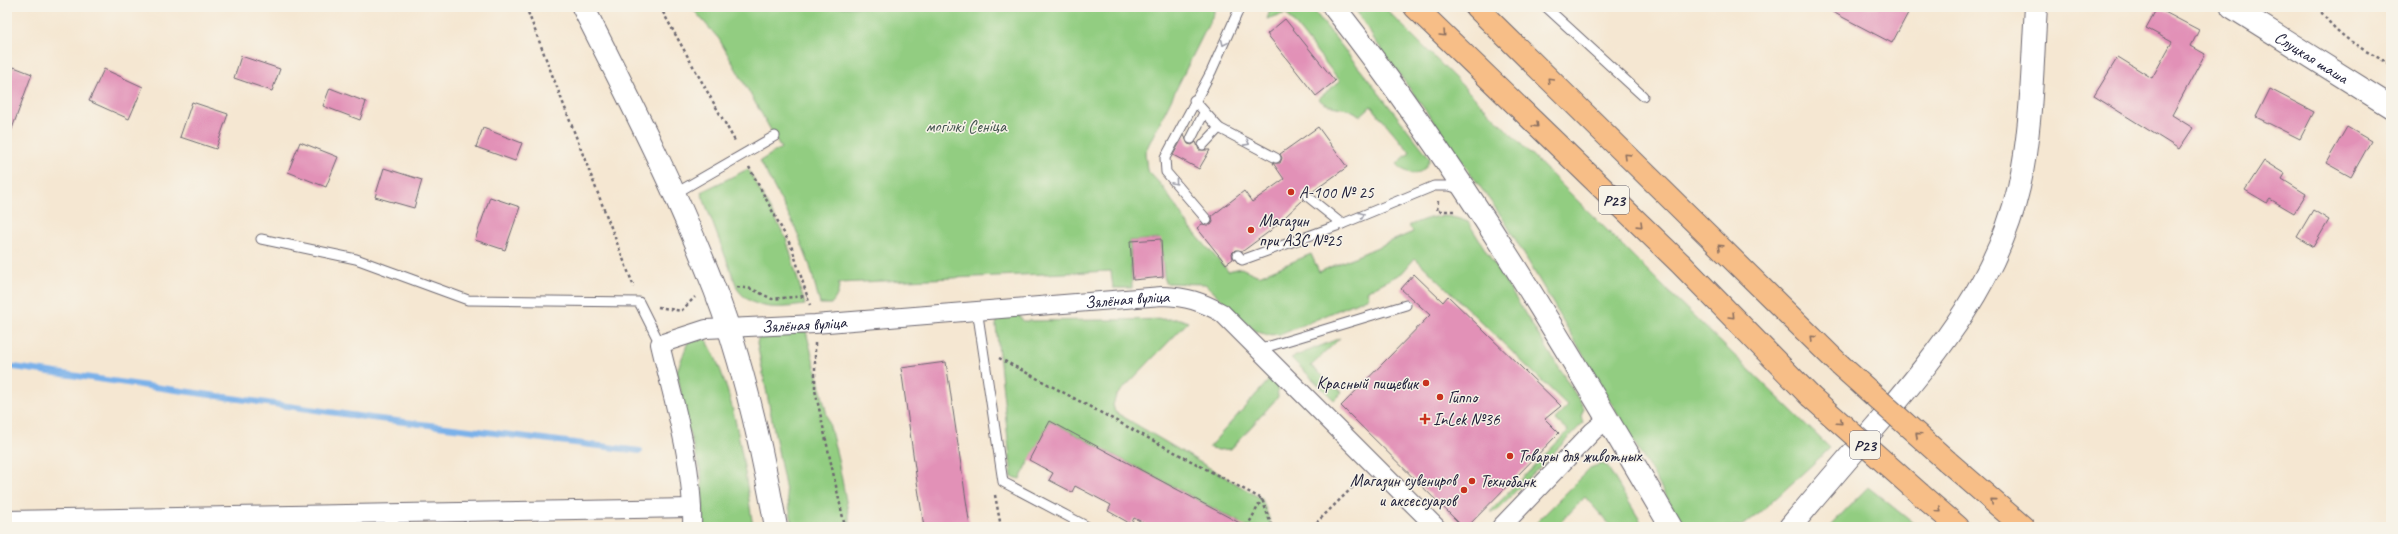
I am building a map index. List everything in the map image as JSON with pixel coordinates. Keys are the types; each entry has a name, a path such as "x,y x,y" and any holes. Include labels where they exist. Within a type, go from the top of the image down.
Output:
{"highway":[{"name":"Р23","path":"1415,7 1681,264 1810,396 1958,527"},
{"name":"Р23","path":"1476,7 1840,365 2023,527"}],"street":[{"path":"583,7 676,194 715,291 728,328 763,454 776,527"},
{"path":"1334,7 1377,61 1471,196 1608,419 1671,527"},
{"path":"1790,527 1924,370 1956,328 1981,286 2003,237 2019,188 2028,136 2036,7"},
{"name":"Слуцкая шаша","path":"2232,7 2391,107"},
{"name":"Зялёная вуліца","path":"660,344 706,329 815,324 978,309 1162,296 1185,297 1203,303 1222,313 1436,527"},
{"path":"660,344 687,460 692,508 692,527"},
{"path":"1501,527 1593,431 1608,419"},
{"path":"7,520 692,508"}],"lane":[{"path":"1207,220 1166,172 1164,158 1194,100 1211,72 1240,7"},
{"path":"1546,7 1642,96"},
{"path":"1194,100 1219,128 1276,158"},
{"path":"1191,139 1204,113"},
{"path":"1203,146 1219,128"},
{"path":"676,194 775,136"},
{"path":"1238,255 1242,260 1342,224 1434,186 1450,186 1461,189 1471,196"},
{"path":"1307,196 1342,224"},
{"path":"262,239 356,259 468,300 639,302 660,344"},
{"path":"1257,348 1270,346 1406,305"},
{"path":"978,309 1003,482 1088,527"}],"path":[{"path":"526,7 639,302"},
{"path":"660,7 743,154 792,248 815,324 815,390 845,527"},
{"path":"2318,7 2325,19 2340,35 2368,53 2391,64"},
{"path":"983,350 1262,499 1272,527"},
{"path":"1312,527 1374,466"},
{"path":"1248,527 1262,499"}],"green space":[{"name":"могілкі Сеніца","path":"691,7 1214,7 1214,13 1145,152 1147,170 1162,186 1191,229 1228,271 1241,268 1259,276 1311,254 1319,272 1413,232 1408,226 1424,220 1444,216 1468,222 1584,408 1581,416 1583,423 1496,511 1490,512 1568,431 1555,419 1568,406 1415,258 1402,273 1367,291 1369,297 1282,334 1268,335 1255,331 1205,284 1165,283 1160,239 1130,241 1132,288 1113,288 1111,271 839,283 839,289 831,304 820,304 810,266 795,227 760,161 781,148 719,39"},
{"path":"1271,7 1311,7 1430,158 1428,164 1421,172 1407,172 1397,164 1410,152 1371,106 1360,116 1350,110 1323,103 1318,99 1340,81 1286,13 1267,19"},
{"path":"1354,7 1384,7 1669,292 1830,448 1760,513 1740,527 1684,527 1504,220 1374,39"},
{"path":"748,169 786,238 805,305 769,307 760,305 752,302 738,290 701,192"},
{"path":"1005,313 1020,316 1023,321 1180,319 1188,322 1116,396 1113,405 1115,412 1262,499 1272,527 1237,527 1239,522 1050,421 1020,479 1012,477 996,326 997,319"},
{"path":"806,331 838,459 851,527 793,527 757,343 759,336"},
{"path":"1340,338 1311,366 1342,392 1334,400 1291,358"},
{"path":"706,339 725,382 732,406 742,455 753,527 704,527 701,472 687,425 677,371 688,342"},
{"path":"1270,379 1277,385 1278,397 1231,449 1218,450 1209,447"},
{"path":"1602,464 1607,466 1644,527 1612,527 1585,497 1556,527 1532,527 1592,467"},
{"path":"1868,487 1918,527 1829,527"}],"building":[{"path":"1823,7 1896,7 1908,13 1892,43"},
{"path":"2157,8 2199,30 2191,46 2205,54 2172,115 2193,128 2179,149 2094,96 2118,57 2152,78 2172,42 2146,28"},
{"path":"1285,19 1335,81 1316,96 1267,34"},
{"path":"241,56 280,69 272,91 234,78"},
{"path":"14,67 32,74 9,137 7,136 7,84"},
{"path":"104,69 143,87 129,119 89,101"},
{"path":"330,88 366,102 360,120 323,106"},
{"path":"2270,89 2314,112 2300,139 2256,117"},
{"path":"192,102 228,114 216,149 180,137"},
{"path":"1318,127 1347,167 1312,192 1308,190 1303,192 1303,200 1270,231 1243,251 1235,250 1232,253 1233,259 1226,264 1197,228 1202,224 1211,225 1213,222 1212,216 1244,191 1252,202 1284,179 1273,163 1280,163 1282,158 1280,154"},
{"path":"2347,127 2371,141 2351,177 2326,163"},
{"path":"483,128 522,143 515,161 476,147"},
{"path":"1184,135 1188,144 1192,145 1196,142 1199,150 1210,150 1199,169 1173,155"},
{"path":"300,142 338,157 326,187 288,172"},
{"path":"2264,161 2285,174 2282,179 2306,194 2294,213 2270,199 2267,203 2245,190"},
{"path":"384,168 422,180 414,208 375,197"},
{"path":"490,197 520,207 505,250 475,240"},
{"path":"2313,210 2329,220 2313,247 2297,237"},
{"path":"1161,239 1163,277 1133,280 1130,241"},
{"path":"1414,274 1443,302 1448,296 1561,406 1545,419 1559,433 1467,527 1463,527 1341,406 1430,315 1401,289"},
{"path":"946,362 970,527 924,527 916,475 901,368"},
{"path":"1050,421 1247,527 1152,527 1134,518 1131,524 1108,511 1111,505 1075,486 1072,492 1049,480 1053,473 1029,460"}],"waterway":[{"path":"7,366 372,418 640,451"}],"place":[{"name":"А-100 № 25","path":"1291,192"},
{"name":"Магазин при АЗС №25","path":"1251,230"},
{"name":"Красный пищевик","path":"1426,383"},
{"name":"Гиппо","path":"1440,397"},
{"name":"InLek №36","path":"1425,419"},
{"name":"Товары для животных","path":"1510,456"},
{"name":"Технобанк","path":"1472,481"},
{"name":"Магазин сувениров и аксессуаров","path":"1464,490"}]}
